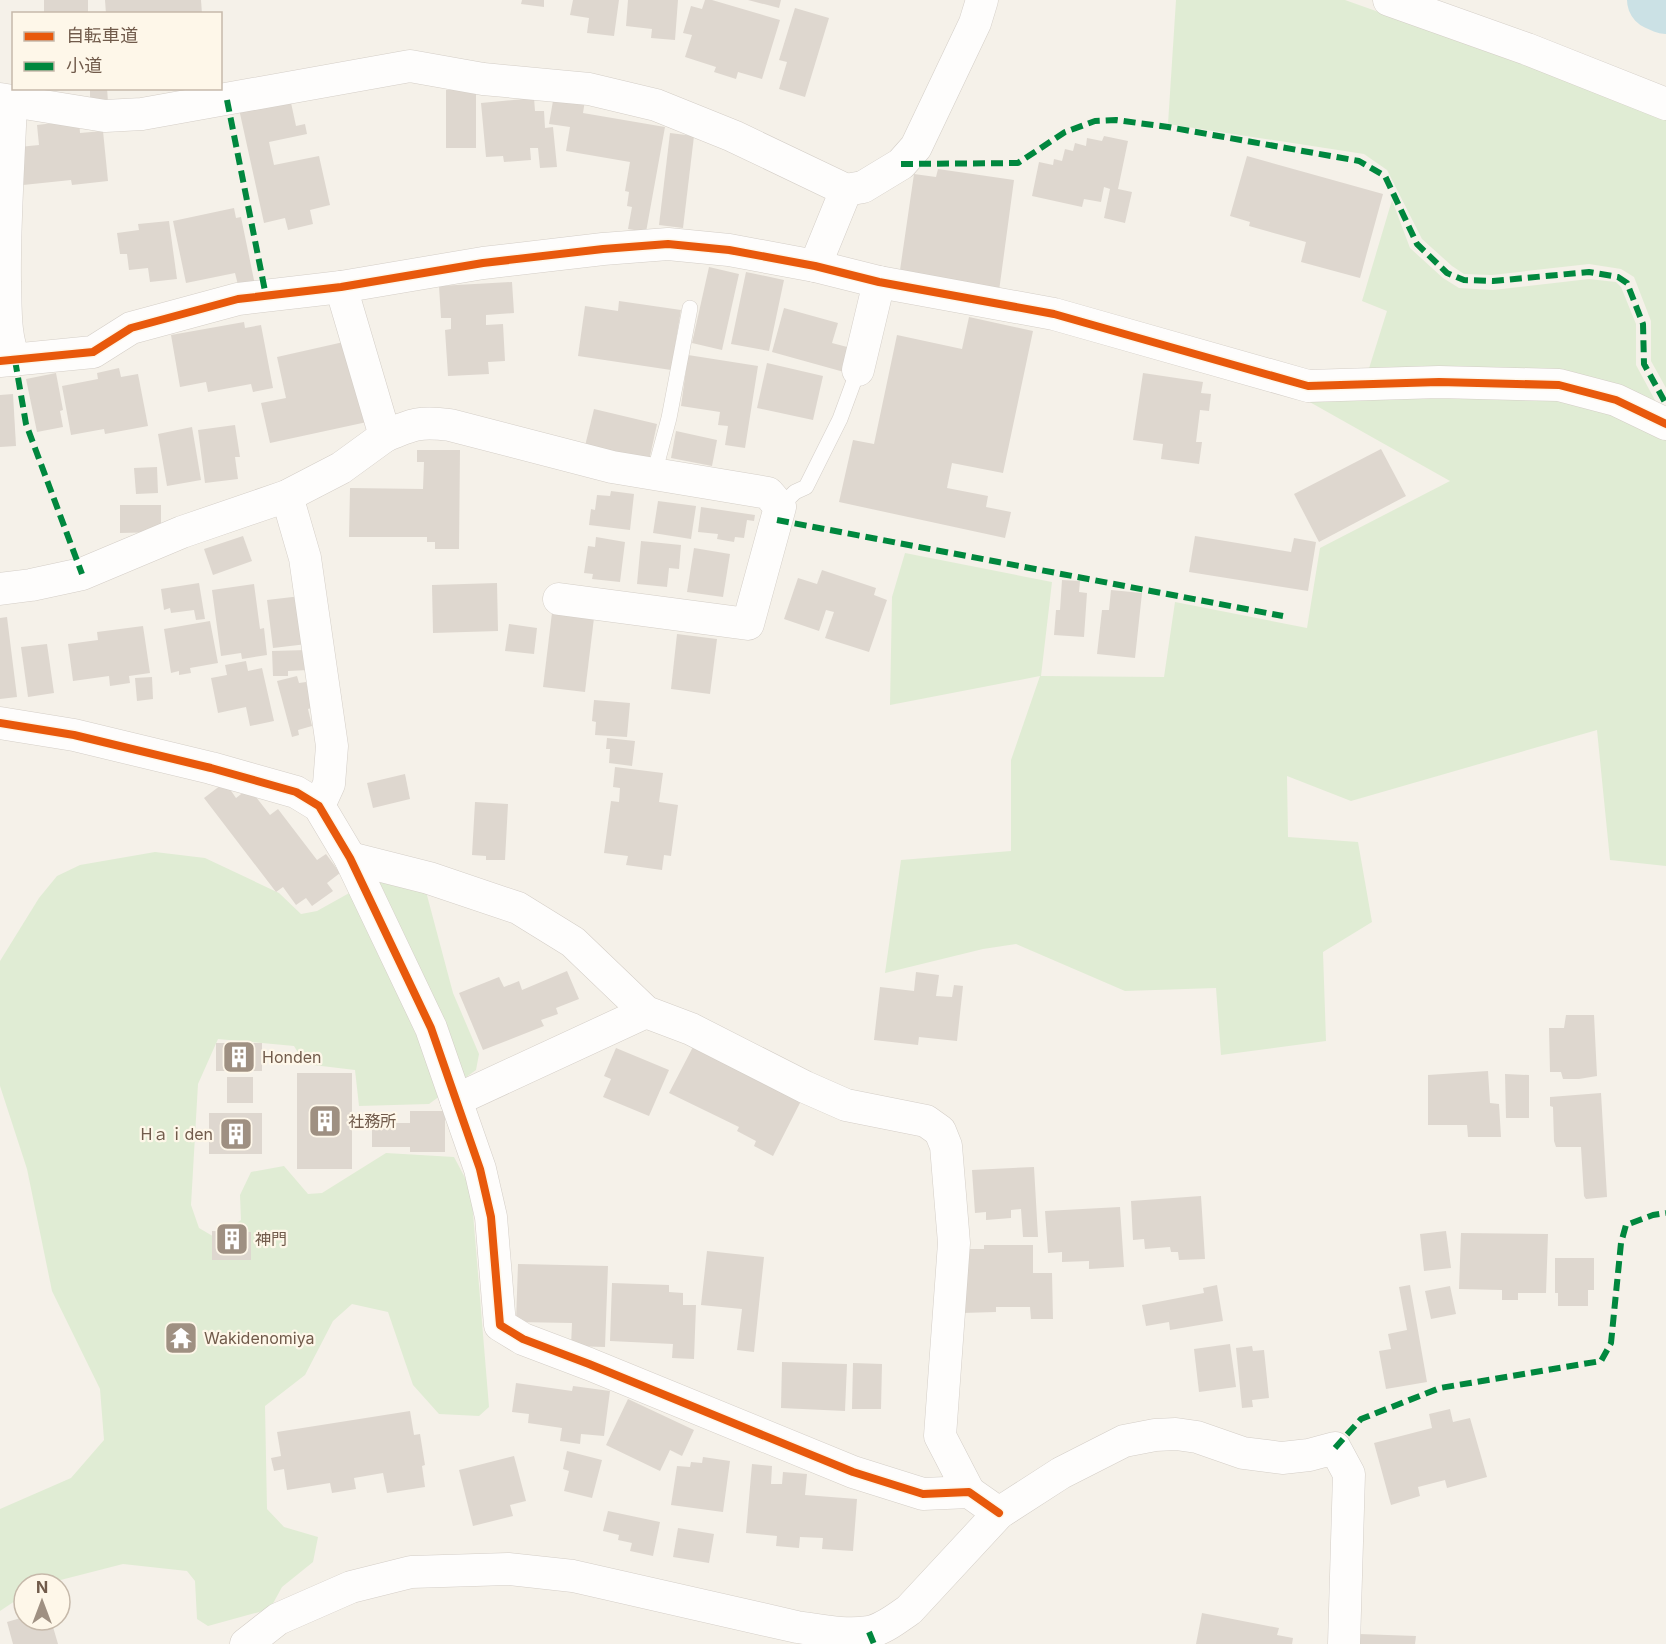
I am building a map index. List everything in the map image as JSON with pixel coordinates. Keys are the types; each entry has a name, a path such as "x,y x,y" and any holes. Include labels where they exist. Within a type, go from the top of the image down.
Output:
{"street":[{"path":"982,0 975,23 916,147 901,164 863,187 846,190 733,136 656,105 589,89 483,79 410,66 142,114 105,116 6,100 6,310 11,351 7,361 93,352 131,328 238,299 341,287 483,262 668,244 729,250 815,266 879,282 1054,314 1308,386 1439,382 1558,385 1616,400 1666,424"},
{"path":"1389,0 1527,49 1666,105"},
{"path":"815,266 846,190"},
{"path":"858,370 879,282"},
{"path":"341,287 385,436"},
{"path":"0,590 82,574 182,532 287,496 341,468 385,436 413,424 427,422 450,425 612,467 768,493 780,507 748,624 559,599"},
{"path":"287,496 305,558 332,746 329,784 319,806"},
{"path":"0,723 74,735 211,768 296,792 319,806 350,858 431,1028 480,1169 491,1217 500,1326 523,1339 853,1472 923,1494 969,1492"},
{"path":"350,858 429,878 518,908 573,942 645,1012 691,1029 805,1087 846,1105 926,1121 940,1131 946,1146 954,1243 940,1436 969,1492 999,1513"},
{"path":"456,1100 645,1012"},
{"path":"246,1644 278,1620 351,1587 411,1572 508,1569 573,1576 834,1633 869,1632 892,1622 909,1610 999,1513 1061,1473 1124,1441 1139,1437 1176,1434 1197,1437 1243,1454 1282,1458 1309,1455 1335,1448 1349,1474 1344,1644"}],"lane":[{"path":"654,474 669,418 690,308"},
{"path":"780,507 795,492 806,487 840,419 858,370"}],"green space":[{"path":"1176,0 1345,0 1522,63 1666,120 1666,388 1651,361 1651,321 1634,277 1621,269 1589,264 1492,275 1464,274 1422,239 1387,170 1364,154 1168,124"},
{"path":"1392,200 1410,248 1443,278 1459,288 1493,290 1589,279 1616,282 1621,287 1636,324 1636,365 1663,415 1620,393 1366,378 1387,311 1362,301"},
{"path":"1557,394 1666,435 1666,866 1610,860 1597,730 1351,801 1287,776 1288,837 1358,842 1372,922 1323,952 1326,1041 1221,1055 1216,988 1125,991 1016,944 983,949 885,973 901,860 1011,851 1011,760 1040,676 890,705 892,597 905,553 1052,582 1041,676 1164,677 1175,602 1307,628 1320,548 1450,481 1299,396"},
{"path":"155,852 205,858 279,893 301,914 317,911 378,877 424,884 453,993 479,1054 476,1070 429,1104 359,1106 355,1070 305,1064 294,1046 218,1039 198,1084 191,1205 199,1228 216,1238 241,1220 240,1195 251,1172 284,1166 308,1194 322,1193 386,1153 454,1157 471,1189 489,1407 479,1416 439,1414 413,1385 388,1312 352,1304 333,1321 305,1375 265,1406 267,1509 284,1527 318,1537 313,1562 282,1587 270,1609 208,1626 197,1619 195,1581 187,1571 123,1564 72,1577 72,1572 12,1572 12,1603 0,1611 0,1509 71,1478 104,1440 100,1389 52,1291 27,1169 0,1086 0,961 39,898 57,876 80,865"}],"building":[{"path":"44,0 88,0 88,12 44,12"},
{"path":"105,0 201,0 202,12 106,12"},
{"path":"522,0 544,0 544,7 521,4"},
{"path":"573,0 619,0 614,36 587,33 589,18 570,15"},
{"path":"628,0 678,0 675,40 651,38 652,29 626,26"},
{"path":"705,0 712,0 780,20 762,79 738,72 736,79 714,72 716,67 685,57 692,35 683,33 691,6 702,9"},
{"path":"748,0 781,0 779,8"},
{"path":"795,8 829,18 805,97 779,89 787,62 779,60"},
{"path":"90,90 107,90 108,102 90,103"},
{"path":"446,90 476,90 476,148 446,148"},
{"path":"554,95 585,100 583,113 665,127 646,232 628,229 632,207 627,206 629,192 625,191 630,162 566,151 570,127 549,124"},
{"path":"290,98 296,126 305,124 307,134 269,142 274,165 319,156 330,205 310,210 313,224 288,230 285,218 264,223 239,109"},
{"path":"534,98 535,111 544,111 545,128 553,127 557,167 540,168 538,148 530,148 531,160 504,162 503,156 486,157 481,103"},
{"path":"79,120 80,133 103,131 108,181 72,185 71,180 23,185 19,147 39,145 37,125"},
{"path":"670,133 694,136 683,228 659,225"},
{"path":"1104,136 1128,141 1118,189 1132,192 1125,223 1104,218 1110,189 1104,187 1101,202 1084,199 1082,207 1032,196 1039,162 1053,165 1054,159 1062,161 1065,149 1073,151 1075,143 1086,146 1087,138 1102,141"},
{"path":"1247,156 1383,194 1360,278 1301,262 1306,242 1249,226 1250,222 1230,216"},
{"path":"938,169 1014,180 999,291 899,277 914,174 936,177"},
{"path":"234,208 236,218 241,217 255,285 239,289 235,273 186,283 173,221"},
{"path":"169,221 177,279 150,282 148,268 129,270 127,254 120,254 117,233 139,230 138,224"},
{"path":"709,267 739,274 722,350 692,343"},
{"path":"746,272 784,280 769,351 731,344"},
{"path":"512,282 514,313 486,315 486,325 503,324 505,361 488,362 489,374 448,376 445,330 451,329 451,318 441,318 439,286"},
{"path":"619,301 681,310 671,370 578,356 585,306 618,311"},
{"path":"784,308 838,323 832,343 851,348 844,372 772,352"},
{"path":"969,317 1033,331 1003,473 952,463 947,488 988,496 986,507 1011,512 1005,538 839,502 853,440 874,444 897,335 962,349"},
{"path":"244,322 245,328 261,325 273,388 253,392 251,384 208,392 206,382 180,387 171,335"},
{"path":"348,341 367,422 270,443 261,403 286,398 277,357"},
{"path":"688,355 758,366 745,448 725,445 728,426 718,425 720,412 681,406"},
{"path":"767,363 823,376 813,420 757,408"},
{"path":"119,368 121,377 138,374 148,426 105,434 104,429 71,435 62,386 98,379 97,373"},
{"path":"56,373 63,410 60,411 63,427 37,432 26,379"},
{"path":"1143,373 1203,382 1201,393 1211,394 1209,411 1200,410 1196,442 1202,442 1199,464 1161,459 1163,444 1133,440"},
{"path":"13,394 16,446 0,447 0,395"},
{"path":"594,409 657,424 649,461 585,446"},
{"path":"235,425 240,457 235,457 238,479 205,483 198,430"},
{"path":"192,427 201,480 167,486 158,434"},
{"path":"676,431 717,440 712,466 671,458"},
{"path":"1381,449 1406,496 1319,542 1294,494"},
{"path":"417,450 460,450 459,549 435,549 435,542 427,542 427,537 349,537 350,488 423,489 424,462 417,462"},
{"path":"157,467 158,493 136,494 134,468"},
{"path":"611,491 634,494 630,530 589,525 591,509 595,510 597,495 610,496"},
{"path":"658,501 696,506 691,539 653,533"},
{"path":"120,505 161,505 161,532 120,533"},
{"path":"701,507 755,515 754,521 747,520 744,538 735,537 734,542 717,539 718,534 698,532"},
{"path":"243,536 252,561 213,575 204,549"},
{"path":"1195,536 1291,552 1294,538 1316,542 1308,591 1189,572"},
{"path":"596,537 625,542 620,582 592,579 593,574 584,573 588,546 595,547"},
{"path":"641,541 681,545 679,569 669,568 667,587 637,584"},
{"path":"694,548 730,554 723,597 687,592"},
{"path":"822,570 876,588 874,595 887,600 869,652 825,638 834,612 826,610 819,631 784,619 798,578 817,584"},
{"path":"1062,580 1080,581 1079,592 1087,593 1084,637 1054,635 1056,610 1060,610"},
{"path":"199,583 205,619 196,620 194,610 171,613 170,608 164,610 161,589"},
{"path":"497,583 498,631 433,633 432,585"},
{"path":"254,584 260,629 264,628 267,655 242,659 241,653 221,656 212,590"},
{"path":"1111,590 1142,593 1135,658 1097,654 1102,610 1109,610"},
{"path":"301,596 307,644 273,648 267,600"},
{"path":"552,613 594,618 585,692 543,687"},
{"path":"7,617 17,697 0,699 0,618"},
{"path":"210,621 218,663 190,668 191,673 179,675 179,671 171,673 164,629"},
{"path":"509,624 537,628 534,654 505,651"},
{"path":"143,626 150,673 129,676 130,683 110,686 109,676 73,681 68,644 98,640 97,632"},
{"path":"677,634 717,639 710,694 671,689"},
{"path":"47,644 54,693 28,697 21,647"},
{"path":"307,650 308,670 288,671 288,676 273,676 272,651"},
{"path":"246,661 248,671 262,668 274,721 250,726 246,707 218,713 211,678 227,675 225,665"},
{"path":"297,676 299,683 306,682 312,708 308,709 312,726 298,730 299,735 292,737 277,681"},
{"path":"152,677 153,699 137,701 135,678"},
{"path":"594,700 630,703 627,737 595,735 596,722 592,721"},
{"path":"607,738 635,741 632,766 609,763 610,749 606,749"},
{"path":"615,767 663,773 659,802 678,805 671,856 664,855 662,870 626,865 628,856 604,853 611,801 619,802 620,788 613,787"},
{"path":"405,774 410,799 373,808 367,783"},
{"path":"225,782 236,798 249,788 270,815 278,809 317,860 326,854 340,873 327,883 333,891 312,906 306,898 296,905 283,887 276,892 204,798"},
{"path":"475,802 508,804 505,860 486,860 486,856 472,855"},
{"path":"567,971 579,999 556,1008 558,1014 541,1020 544,1026 483,1050 459,993 499,977 504,987 519,981 522,990"},
{"path":"916,972 939,975 936,996 952,997 954,985 963,986 957,1041 919,1037 918,1045 874,1040 880,987 914,991"},
{"path":"1566,1015 1594,1015 1597,1076 1563,1079 1561,1072 1550,1072 1549,1028 1564,1028"},
{"name":"Honden","path":"216,1043 262,1043 262,1071 216,1071"},
{"path":"694,1045 802,1099 773,1156 754,1146 756,1141 737,1131 739,1127 669,1093"},
{"path":"616,1048 669,1070 649,1116 603,1097 611,1079 604,1076"},
{"path":"1488,1071 1490,1103 1499,1104 1501,1137 1468,1137 1467,1125 1428,1125 1428,1075"},
{"name":"社務所","path":"297,1073 352,1073 352,1169 297,1169"},
{"path":"1505,1074 1529,1075 1529,1118 1506,1118"},
{"path":"227,1077 253,1077 253,1103 227,1103"},
{"path":"1601,1093 1607,1197 1586,1199 1581,1147 1556,1147 1550,1097"},
{"path":"410,1111 445,1111 445,1152 410,1152 410,1147 372,1147 372,1123 410,1123"},
{"name":"Hａｉden","path":"209,1113 262,1113 262,1154 209,1154"},
{"path":"1034,1167 1038,1237 1023,1237 1021,1209 1011,1210 1011,1218 986,1220 986,1212 975,1213 972,1170"},
{"path":"1201,1196 1205,1259 1179,1260 1178,1252 1171,1252 1170,1247 1145,1249 1144,1239 1133,1240 1131,1201"},
{"path":"1120,1207 1124,1267 1089,1269 1089,1261 1062,1262 1062,1252 1048,1253 1045,1211"},
{"name":"神門","path":"212,1231 251,1232 251,1260 212,1260"},
{"path":"1446,1231 1451,1268 1424,1271 1420,1234"},
{"path":"1461,1233 1548,1234 1546,1293 1518,1293 1518,1300 1502,1300 1502,1290 1459,1289"},
{"path":"984,1245 1033,1245 1033,1273 1052,1273 1053,1319 1031,1319 1030,1307 996,1307 996,1312 962,1313 961,1249 984,1249"},
{"path":"707,1251 764,1257 754,1352 737,1350 742,1309 701,1305"},
{"path":"1555,1258 1594,1258 1594,1290 1588,1290 1588,1306 1558,1306 1558,1293 1555,1293"},
{"path":"518,1264 608,1266 605,1347 571,1346 572,1323 516,1322"},
{"path":"612,1283 669,1285 669,1292 683,1293 683,1305 696,1305 694,1359 672,1358 673,1344 610,1341"},
{"path":"1217,1285 1223,1321 1170,1330 1169,1322 1146,1326 1142,1305 1204,1293 1203,1288"},
{"path":"1410,1285 1427,1382 1386,1389 1379,1351 1391,1349 1388,1334 1407,1330 1399,1287"},
{"path":"1450,1286 1456,1314 1431,1319 1425,1291"},
{"path":"1230,1344 1236,1387 1199,1392 1194,1349"},
{"path":"1252,1346 1253,1351 1264,1350 1269,1398 1252,1400 1253,1407 1242,1408 1236,1348"},
{"path":"782,1362 847,1364 845,1411 781,1408"},
{"path":"853,1363 882,1364 881,1409 852,1409"},
{"path":"516,1383 572,1391 573,1386 610,1391 604,1436 581,1434 580,1444 560,1441 562,1428 528,1423 529,1414 512,1412"},
{"path":"628,1399 694,1430 682,1456 670,1450 660,1471 606,1445"},
{"path":"1450,1409 1453,1422 1470,1418 1487,1477 1447,1488 1445,1480 1418,1487 1420,1496 1391,1505 1374,1443 1432,1428 1429,1414"},
{"path":"410,1411 414,1435 420,1434 425,1465 422,1466 425,1487 387,1493 383,1473 354,1478 356,1489 332,1493 330,1483 287,1490 284,1469 274,1471 271,1458 281,1456 277,1432"},
{"path":"567,1451 602,1460 592,1498 564,1491 569,1471 563,1469"},
{"path":"514,1456 526,1501 510,1505 513,1516 473,1526 459,1470"},
{"path":"703,1457 730,1461 723,1512 671,1505 677,1466 690,1467 691,1462 702,1463"},
{"path":"752,1464 772,1466 771,1484 782,1484 783,1472 807,1474 805,1495 857,1499 853,1551 822,1549 823,1538 800,1537 799,1548 776,1546 777,1536 746,1533"},
{"path":"608,1511 660,1522 653,1556 630,1551 632,1543 618,1540 619,1535 603,1531"},
{"path":"678,1528 714,1534 709,1563 673,1557"},
{"path":"1202,1613 1279,1628 1277,1635 1293,1638 1292,1644 1196,1644"},
{"path":"12,1621 12,1632 54,1632 58,1644 13,1644 7,1622"},
{"path":"1359,1634 1416,1636 1415,1644 1359,1644"}],"waterway":[{"path":"1657,0 1666,4"}],"marked path":[{"path":"227,100 266,296"},
{"path":"901,164 1018,163 1065,132 1095,121 1116,120 1359,161 1385,176 1417,244 1447,273 1464,280 1493,281 1589,272 1618,277 1627,283 1643,324 1644,364 1666,404"},
{"path":"15,360 26,424 82,574"},
{"path":"777,520 1283,616"},
{"path":"1335,1448 1361,1419 1440,1388 1601,1361 1611,1343 1621,1243 1626,1225 1653,1215 1666,1213"},
{"path":"869,1632 874,1644"}],"cycle path":[{"path":"0,361 93,352 131,328 238,299 341,287 483,263 668,244 729,250 815,266 879,282 1054,314 1308,386 1439,382 1559,385 1616,400 1666,424"},
{"path":"0,723 74,735 211,768 296,792 319,806 350,858 431,1028 480,1169 491,1217 500,1325 523,1339 853,1472 923,1494 969,1492 999,1513"}],"place":[{"name":"Honden","path":"239,1057"},
{"name":"社務所","path":"325,1121"},
{"name":"Hａｉden","path":"236,1134"},
{"name":"神門","path":"232,1239"},
{"name":"Wakidenomiya","path":"181,1338"}]}
